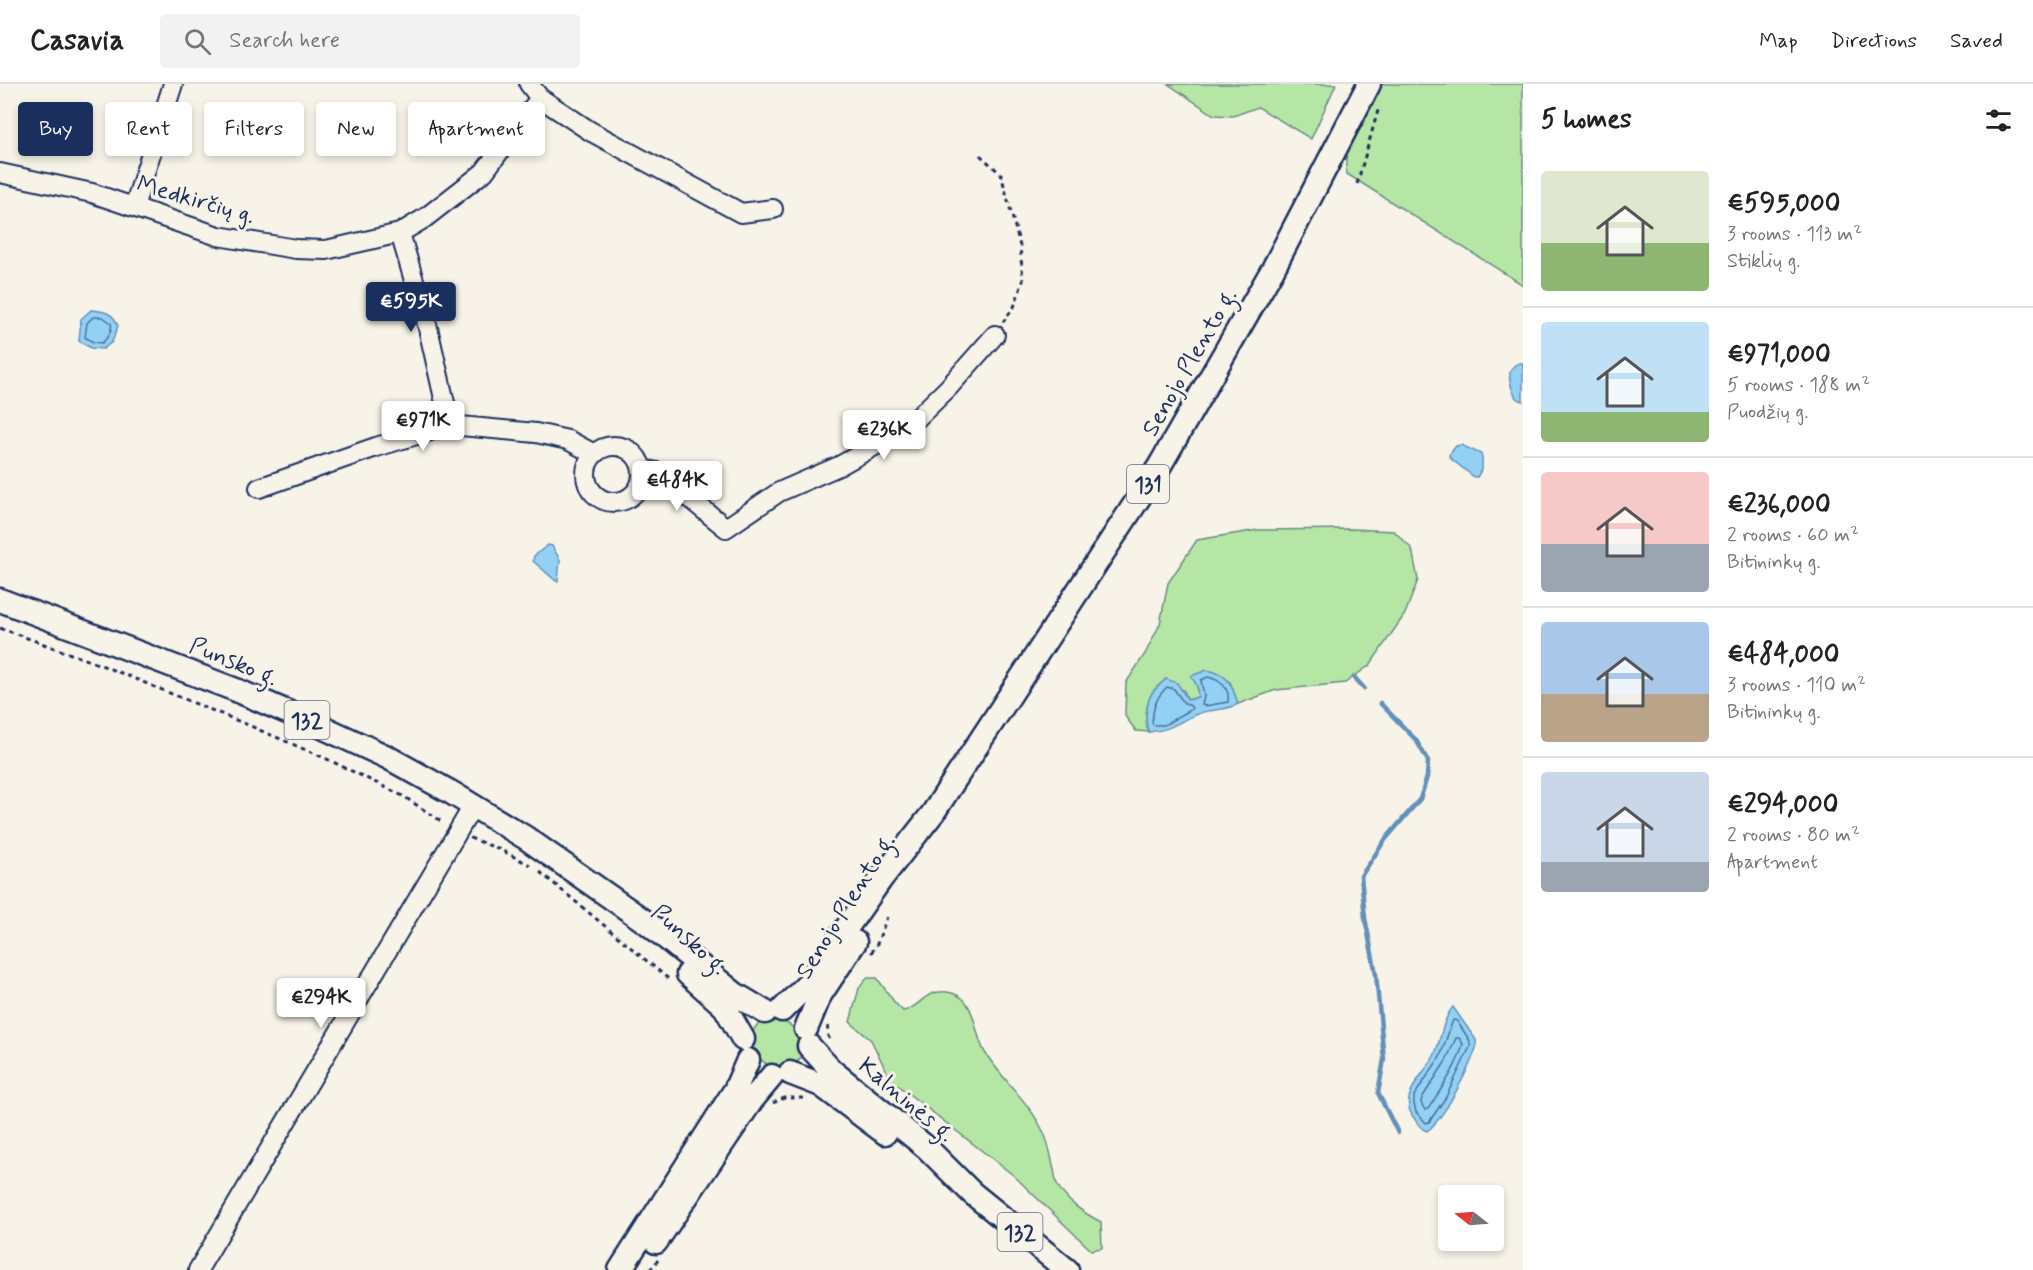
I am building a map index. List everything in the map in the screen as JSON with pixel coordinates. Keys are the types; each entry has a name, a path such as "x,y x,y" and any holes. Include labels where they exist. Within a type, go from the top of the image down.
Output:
{"main road":[{"name":"Senojo Plento g.","path":"808,1037 820,995 890,889 933,813 1159,466 1273,269 1340,142 1375,92"},
{"name":"Punsko g.","path":"0,600 236,690 387,757 526,838 650,925 735,994 773,1011"},
{"name":"Senojo Plento g.","path":"773,1011 806,986 881,879 933,813"},
{"name":"Punsko g.","path":"592,885 642,934 725,1007 745,1050"},
{"path":"620,1270 735,1090 745,1050 747,1028 754,1018 773,1011 792,1014 800,1020 808,1037 807,1057 800,1067 781,1075 762,1074 754,1068 745,1050"},
{"name":"Kalninės g.","path":"808,1037 826,1078 918,1159 972,1193 1067,1270"},
{"path":"636,1270 757,1104 781,1075"},
{"name":"Kalninės g.","path":"781,1075 826,1078"}],"street":[{"path":"134,207 173,84"},
{"path":"534,91 590,131 741,213 772,209"},
{"name":"Medkirčių g.","path":"0,173 92,193 218,236 296,249 326,250 400,233 425,218 484,172 534,91"},
{"path":"400,233 428,328 450,425"},
{"path":"642,469 657,472 726,528 779,492 839,466 908,428 948,388 995,335"},
{"path":"259,488 376,447 450,425 536,433 568,440 594,454"},
{"path":"618,446 634,453 642,469 639,486 627,499 619,501 602,499 594,494 586,478 589,461 594,454 601,449 618,446"},
{"path":"198,1270 473,806"}],"path":[{"path":"1357,184 1375,92"},
{"path":"980,155 1001,174 1020,246 1023,281 1014,307 995,335"},
{"path":"0,628 111,669 248,725 327,759 403,796 459,832 534,867 679,987"},
{"path":"871,953 878,944 887,917"},
{"path":"757,1104 784,1098 803,1099 815,1094 839,1058 827,1034 829,1019"}],"green space":[{"path":"1168,84 1336,84 1311,139 1258,107 1233,116 1214,115"},
{"path":"1379,84 1523,84 1523,285 1347,174 1347,152 1351,140"},
{"path":"1258,530 1394,531 1412,549 1418,580 1405,614 1370,665 1345,683 1276,690 1238,704 1230,682 1197,686 1198,697 1188,700 1184,691 1166,679 1153,691 1148,702 1146,718 1149,732 1136,731 1125,716 1126,683 1145,654 1160,624 1168,583 1197,540"},
{"path":"867,978 877,978 903,1011 935,993 952,993 966,1003 986,1054 1031,1110 1043,1131 1057,1184 1076,1206 1101,1222 1102,1248 1091,1250 1013,1175 891,1080 871,1040 850,1022 859,988"},
{"path":"770,1019 789,1025 801,1038 802,1053 797,1062 792,1065 781,1068 770,1066 754,1051 751,1042 752,1033 758,1024"}],"water":[{"path":"91,310 108,313 118,326 112,342 103,349 91,348 79,341 81,319"},
{"path":"1523,363 1523,401 1516,398 1510,378 1511,369"},
{"path":"1461,445 1481,454 1482,466 1477,477 1450,458 1449,455 1456,446"},
{"path":"548,545 552,546 560,560 558,581 533,561 534,556"},
{"path":"1207,670 1225,677 1238,704 1229,708 1200,713 1170,727 1149,732 1146,718 1147,708 1155,689 1166,679 1177,683 1188,700 1198,697 1197,686 1191,676"},
{"path":"1453,1007 1476,1040 1476,1048 1448,1105 1427,1131 1421,1128 1410,1110 1410,1094 1434,1056 1446,1018"}],"waterway":[{"path":"1354,677 1364,688"},
{"path":"1380,703 1416,740 1428,761 1427,777 1420,799 1385,840 1361,876 1365,918 1376,974 1384,1059 1378,1093 1398,1133"}]}
